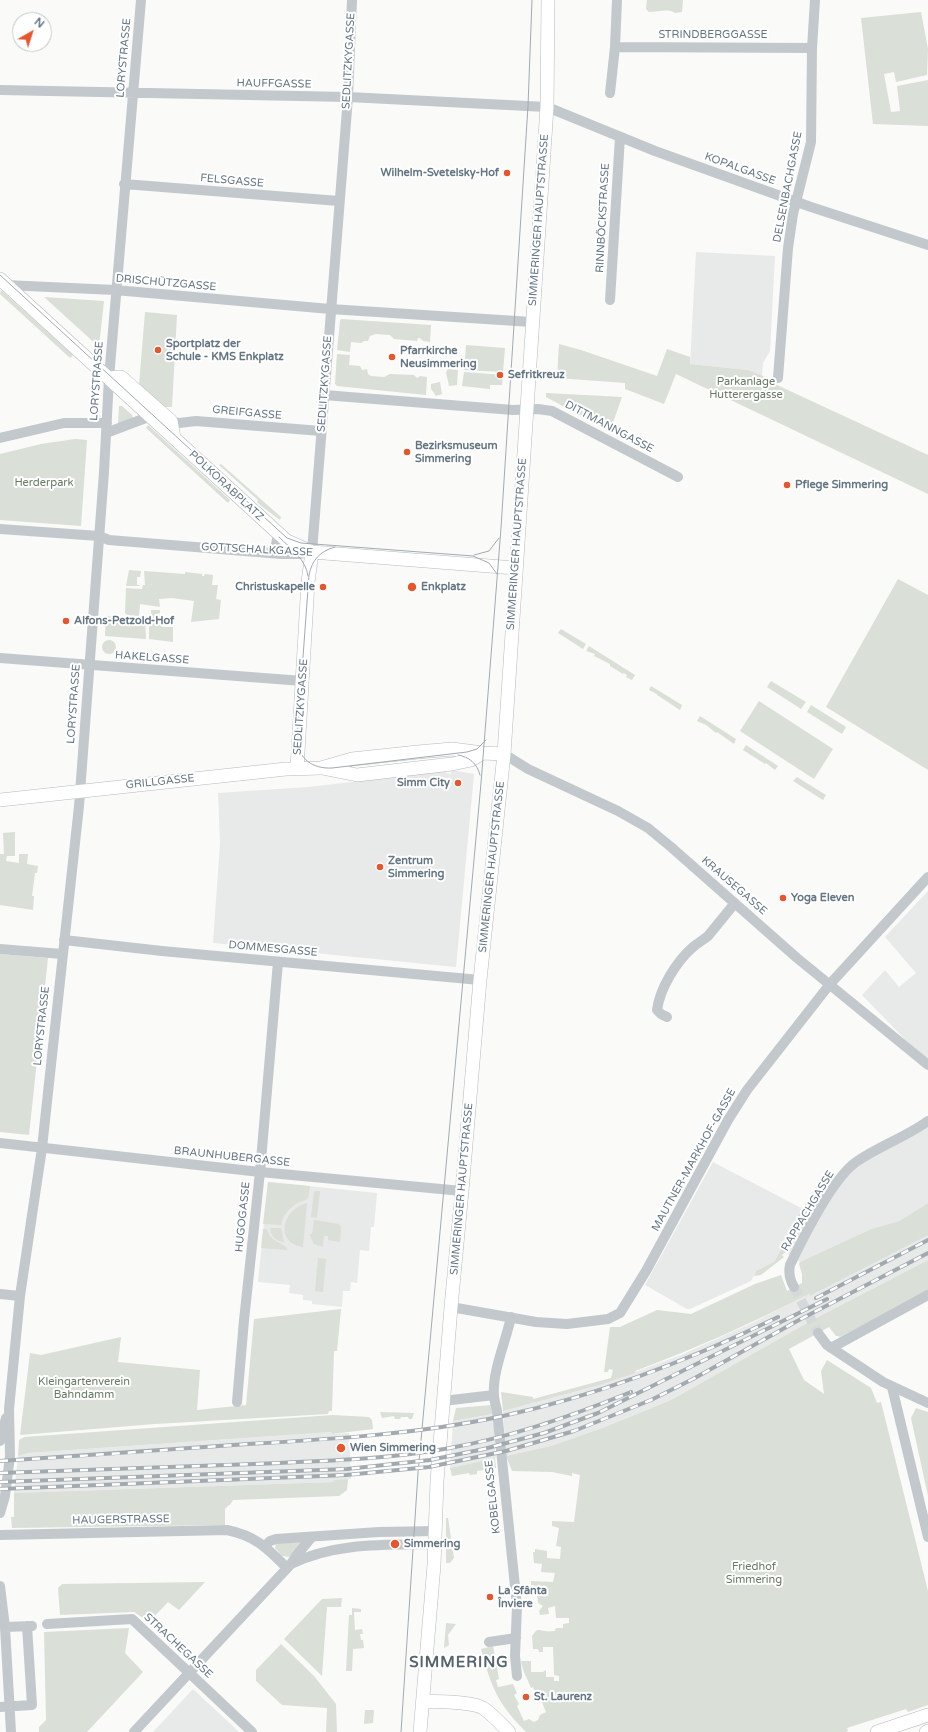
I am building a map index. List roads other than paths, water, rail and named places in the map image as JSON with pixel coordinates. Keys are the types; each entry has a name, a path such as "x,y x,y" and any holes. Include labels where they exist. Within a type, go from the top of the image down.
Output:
{"main road":[{"name":"SIMMERINGER HAUPTSTRASSE","path":"420,1732 451,1307 480,980 504,754 547,107 548,0"},
{"name":"POLKORABPLATZ","path":"3,283 151,416 278,534 293,544 312,552"},
{"path":"108,378 121,377 171,421 174,438"},
{"name":"GOTTSCHALKGASSE","path":"312,552 516,568"},
{"name":"SEDLITZKYGASSE","path":"297,769 308,582 312,552"},
{"name":"GRILLGASSE","path":"0,800 297,769 321,768 357,774 452,764 471,760 483,753 504,754"},
{"path":"423,1701 480,1707 508,1732"},
{"path":"877,1732 928,1715"}],"street":[{"name":"LORYSTRASSE","path":"0,1513 5,1496 10,1456 9,1408 20,1296 42,1148 80,791 88,666 99,536 108,378 124,184 134,92 140,0"},
{"name":"SEDLITZKYGASSE","path":"312,552 330,309 348,97 352,0"},
{"path":"610,93 615,47 617,0"},
{"name":"DELSENBACHGASSE","path":"778,378 788,248 796,202 811,142 812,48 815,0"},
{"name":"STRINDBERGGASSE","path":"615,47 812,48"},
{"name":"HAUFFGASSE","path":"0,90 348,97 547,107"},
{"name":"KOPALGASSE","path":"547,107 620,137 796,202 928,245"},
{"name":"RINNBÖCKSTRASSE","path":"610,300 620,137"},
{"name":"FELSGASSE","path":"124,184 339,201"},
{"name":"DRISCHÜTZGASSE","path":"3,283 115,290 330,309"},
{"path":"330,309 532,322"},
{"path":"324,395 513,410 526,409"},
{"name":"DITTMANNGASSE","path":"526,409 544,409 558,413 678,477"},
{"path":"0,438 64,423 106,428 151,416"},
{"name":"GREIFGASSE","path":"171,421 179,423 196,421 321,431"},
{"name":"GOTTSCHALKGASSE","path":"0,530 99,536 109,540 270,553 298,554 312,552"},
{"path":"270,553 276,545 278,534"},
{"name":"HAKELGASSE","path":"0,658 88,666 303,681"},
{"name":"KRAUSEGASSE","path":"504,754 528,769 618,811 648,828 797,958 928,1066"},
{"name":"MAUTNER-MARKHOF-GASSE","path":"451,1307 536,1322 567,1324 615,1317 624,1309 728,1120 747,1090 830,984 928,877"},
{"path":"667,1017 657,1010 658,1004 673,972 692,947 706,937 735,903"},
{"name":"DOMMESGASSE","path":"64,940 162,951 480,980"},
{"path":"0,949 62,954"},
{"name":"HUGOGASSE","path":"237,1402 260,1172 278,962"},
{"name":"RAPPACHGASSE","path":"794,1287 790,1280 790,1265 806,1233 843,1175 862,1158 928,1121"},
{"name":"BRAUNHUBERGASSE","path":"0,1143 260,1172 462,1191"},
{"path":"0,1294 20,1296"},
{"path":"831,1348 928,1296"},
{"name":"KOBELGASSE","path":"511,1318 497,1368 494,1395 497,1411 517,1606 517,1676"},
{"path":"818,1333 822,1341 831,1348 892,1387 928,1403"},
{"path":"892,1387 928,1537"},
{"path":"443,1401 494,1395"},
{"name":"LORYSTRASSE","path":"0,1441 9,1408"},
{"name":"HAUGERSTRASSE","path":"0,1535 227,1530 242,1533 256,1540 264,1547"},
{"path":"289,1566 264,1547 270,1541 276,1539 312,1538 379,1532 435,1538"},
{"path":"134,1732 289,1566 312,1538"},
{"path":"289,1566 318,1553 435,1538"},
{"path":"0,1586 1,1610 4,1627 5,1707 11,1732"},
{"name":"STRACHEGASSE","path":"47,1624 132,1619 252,1732"},
{"path":"4,1627 31,1626 32,1705 5,1707"},
{"path":"489,1642 516,1638"}],"tunnel":[{"path":"794,1287 818,1333"}],"tram line":[{"path":"401,1732 418,1473 481,783 501,528 528,106 532,0"},
{"path":"0,275 287,538 301,543 473,556 489,563 497,574"},
{"path":"279,537 301,559 307,570 308,576"},
{"path":"474,555 489,551 499,538"},
{"path":"335,547 325,551 318,557 312,565 309,575 297,739 300,752 313,765 332,768 467,752 477,749 486,740"},
{"path":"458,755 466,757 472,761 477,767 480,775"}],"railway":[{"path":"816,1298 928,1240"},
{"path":"0,1489 346,1475 429,1467 506,1451 574,1431 651,1400 693,1379 799,1320 928,1253"},
{"path":"0,1482 347,1469 430,1460 484,1449 544,1433 598,1413 827,1299"},
{"path":"0,1461 344,1438 471,1422 503,1416 575,1398 609,1387 712,1348 778,1317"},
{"path":"0,1473 303,1462 426,1452 519,1432 587,1409 631,1392"}],"place":[{"name":"Wilhelm-Svetelsky-Hof","path":"507,173"},
{"name":"Sportplatz der Schule - KMS Enkplatz","path":"158,350"},
{"name":"Pfarrkirche Neusimmering","path":"392,357"},
{"name":"Sefritkreuz","path":"500,375"},
{"name":"Bezirksmuseum Simmering","path":"407,452"},
{"name":"Pflege Simmering","path":"787,485"},
{"name":"Christuskapelle","path":"323,587"},
{"name":"Enkplatz","path":"412,587"},
{"name":"Alfons-Petzold-Hof","path":"66,621"},
{"name":"Simm City","path":"458,783"},
{"name":"Zentrum Simmering","path":"380,867"},
{"name":"Yoga Eleven","path":"783,898"},
{"name":"Wien Simmering","path":"341,1448"},
{"name":"Simmering","path":"395,1544"},
{"name":"La Sfânta Înviere","path":"490,1597"},
{"name":"St. Laurenz","path":"526,1697"}],"district":[{"name":"SIMMERING","path":"459,1663"}],"park label":[{"name":"Parkanlage Hutterergasse","path":"746,388"},
{"name":"Herderpark","path":"44,483"},
{"name":"Kleingartenverein Bahndamm","path":"84,1388"},
{"name":"Friedhof Simmering","path":"754,1573"}]}
